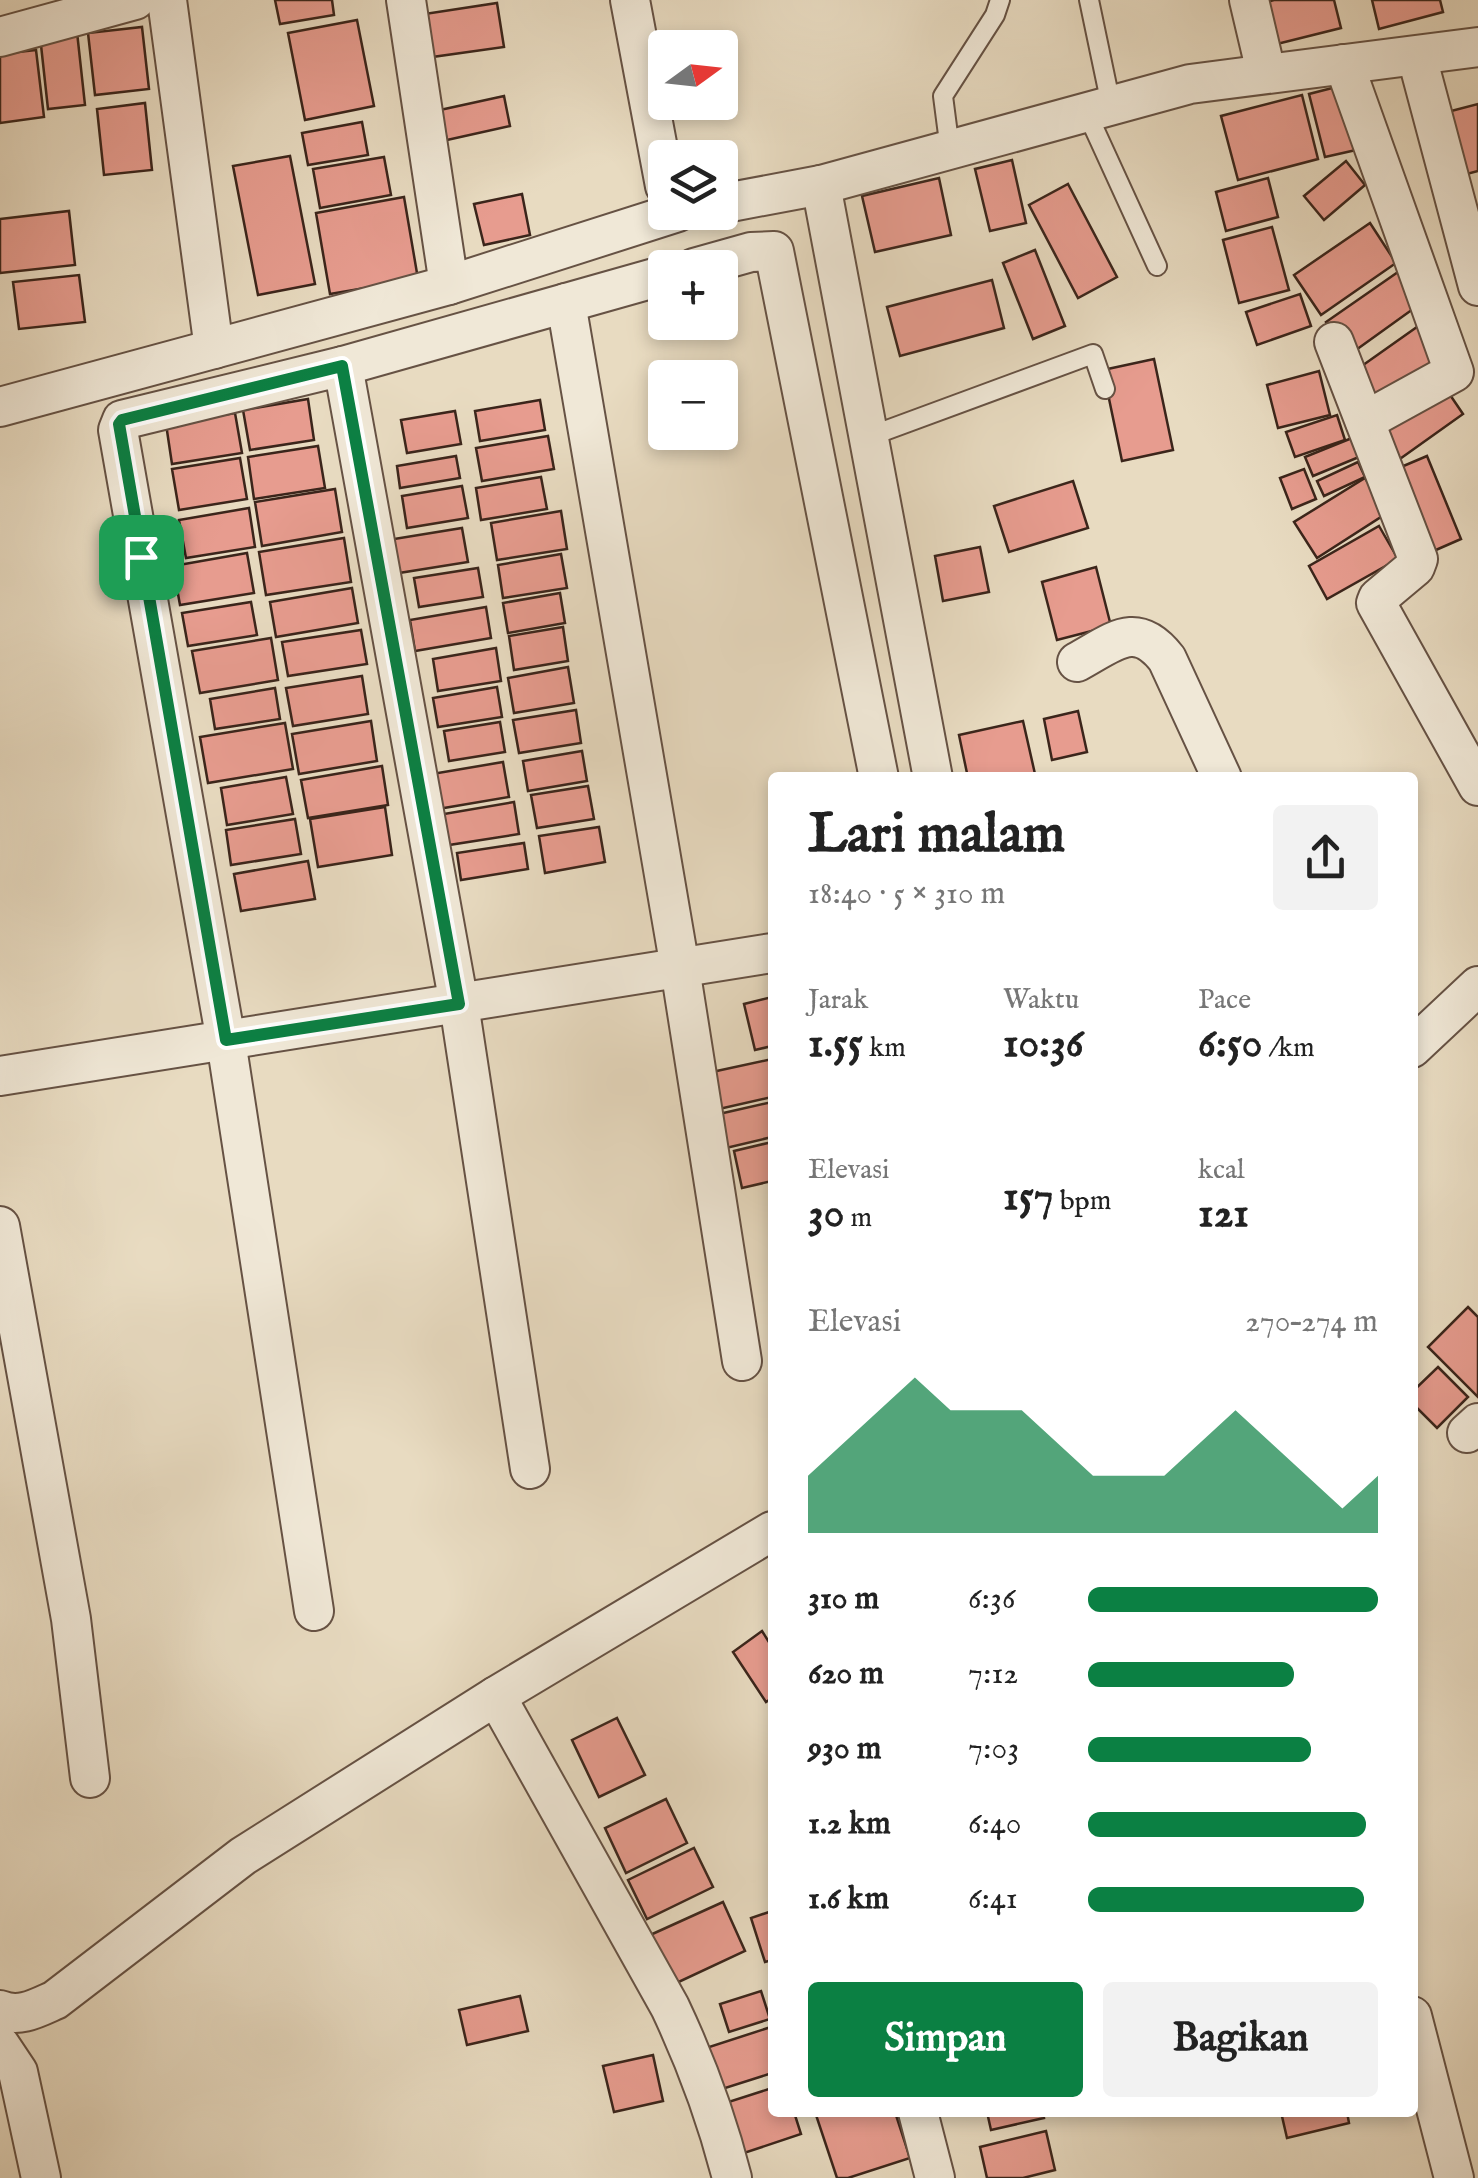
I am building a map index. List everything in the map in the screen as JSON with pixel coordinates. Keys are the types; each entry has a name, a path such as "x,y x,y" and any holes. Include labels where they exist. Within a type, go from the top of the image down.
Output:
{"street":[{"path":"0,36 135,0"},
{"path":"167,0 214,349"},
{"path":"406,0 449,285"},
{"path":"630,0 658,140"},
{"path":"1249,0 1266,72"},
{"path":"738,201 820,185 1190,84 1478,47"},
{"path":"1417,57 1478,286"},
{"path":"1344,64 1454,372 1365,421"},
{"path":"820,185 932,772"},
{"path":"0,407 449,285 648,214"},
{"path":"738,256 774,251 878,772"},
{"path":"314,1611 226,1040 119,424 122,420 342,366 648,280"},
{"path":"566,302 680,968 742,1361"},
{"path":"1334,342 1418,559 1415,567 1376,603 1478,786"},
{"path":"342,366 459,1004 530,1469"},
{"path":"1077,662 1122,638 1141,636 1155,644 1167,660 1219,772"},
{"path":"0,1076 768,954"},
{"path":"1418,1042 1478,986"},
{"path":"0,1226 71,1619 90,1778"},
{"path":"0,2010 10,2014 30,2012 55,2000 243,1856 496,1696 768,1533"},
{"path":"496,1696 670,2006 698,2068 732,2178"},
{"path":"1418,2039 1454,2178"},
{"path":"0,2045 18,2072 41,2178"},
{"path":"919,2117 935,2178"}],"lane":[{"path":"950,150 944,96 1000,0"},
{"path":"1089,0 1099,109 1157,266"},
{"path":"868,437 1093,354 1105,389"}],"building":[{"path":"275,0 332,0 334,15 280,24"},
{"path":"1334,0 1341,28 1277,44 1267,2"},
{"path":"1372,0 1440,0 1443,12 1379,29"},
{"path":"497,3 504,47 425,58 418,15"},
{"path":"357,20 374,106 305,120 288,33"},
{"path":"142,27 149,89 95,95 88,33"},
{"path":"77,32 85,105 48,109 40,36"},
{"path":"36,50 44,117 0,123 0,54"},
{"path":"1340,86 1356,150 1325,157 1309,94"},
{"path":"1302,95 1318,159 1238,180 1221,116"},
{"path":"504,96 510,126 447,140 440,110"},
{"path":"145,103 152,170 104,175 97,109"},
{"path":"1478,104 1478,171 1452,178 1436,115"},
{"path":"362,122 368,155 308,165 302,133"},
{"path":"290,156 315,284 258,295 233,166"},
{"path":"384,157 391,195 320,208 313,169"},
{"path":"1012,160 1026,223 990,231 975,169"},
{"path":"1346,161 1365,185 1324,220 1304,196"},
{"path":"939,178 951,235 875,252 862,196"},
{"path":"1268,178 1278,217 1226,231 1216,192"},
{"path":"1068,184 1117,277 1078,298 1029,205"},
{"path":"522,194 530,235 484,245 474,204"},
{"path":"404,197 418,279 330,294 316,213"},
{"path":"69,211 75,265 0,273 0,219"},
{"path":"1370,223 1396,263 1321,315 1294,275"},
{"path":"1272,227 1289,290 1239,303 1223,240"},
{"path":"1035,250 1065,326 1033,339 1003,263"},
{"path":"1398,272 1420,304 1349,355 1326,322"},
{"path":"79,275 85,322 19,329 13,282"},
{"path":"992,280 1004,328 900,356 887,307"},
{"path":"1300,294 1311,326 1257,345 1246,312"},
{"path":"1424,322 1447,354 1372,407 1349,375"},
{"path":"1154,359 1173,450 1122,461 1103,370"},
{"path":"1319,371 1330,415 1278,428 1267,385"},
{"path":"1444,386 1463,414 1397,461 1377,433"},
{"path":"308,399 314,440 250,450 243,410"},
{"path":"540,400 545,430 480,441 475,411"},
{"path":"455,411 461,444 407,453 401,420"},
{"path":"235,413 242,453 172,464 166,424"},
{"path":"1337,415 1345,440 1295,457 1286,432"},
{"path":"548,436 554,469 482,481 476,448"},
{"path":"1352,438 1359,457 1313,476 1305,457"},
{"path":"318,446 325,488 254,499 248,457"},
{"path":"456,456 460,478 400,488 397,466"},
{"path":"1427,456 1461,539 1429,553 1394,470"},
{"path":"240,458 247,499 179,510 172,469"},
{"path":"1358,462 1365,477 1324,496 1317,481"},
{"path":"1304,469 1316,499 1292,509 1280,478"},
{"path":"541,477 547,509 481,520 476,488"},
{"path":"1365,478 1387,513 1317,558 1294,522"},
{"path":"1073,481 1088,528 1009,552 994,506"},
{"path":"462,486 468,518 407,528 402,496"},
{"path":"335,489 342,532 262,546 255,502"},
{"path":"249,508 255,547 186,558 179,520"},
{"path":"561,511 567,549 497,560 491,523"},
{"path":"1379,526 1398,559 1327,599 1309,566"},
{"path":"462,528 468,562 399,573 394,539"},
{"path":"344,538 351,582 266,595 259,552"},
{"path":"980,547 989,592 943,601 935,556"},
{"path":"247,553 254,593 180,605 173,566"},
{"path":"561,554 567,588 503,598 498,565"},
{"path":"1096,567 1111,626 1057,640 1042,582"},
{"path":"478,568 483,597 419,607 414,578"},
{"path":"352,588 358,623 276,637 270,602"},
{"path":"560,593 565,623 508,633 503,603"},
{"path":"251,602 257,635 188,646 182,613"},
{"path":"486,607 491,638 415,651 410,620"},
{"path":"563,627 568,661 514,670 509,636"},
{"path":"361,630 367,664 288,676 282,642"},
{"path":"271,638 278,680 200,693 192,651"},
{"path":"496,648 501,681 438,691 433,659"},
{"path":"568,667 574,703 514,713 508,678"},
{"path":"362,676 368,714 293,726 286,688"},
{"path":"497,687 502,717 438,727 433,698"},
{"path":"275,688 280,719 215,729 210,699"},
{"path":"576,710 581,743 519,753 513,720"},
{"path":"1078,711 1087,752 1052,760 1044,719"},
{"path":"371,721 377,761 299,774 292,734"},
{"path":"1023,721 1035,772 967,772 959,735"},
{"path":"500,722 505,752 449,761 444,731"},
{"path":"285,723 293,769 208,783 200,737"},
{"path":"582,751 587,781 528,791 523,761"},
{"path":"503,762 509,797 438,809 432,774"},
{"path":"382,766 388,805 308,818 301,780"},
{"path":"286,777 293,814 227,825 221,788"},
{"path":"588,786 594,819 537,828 531,795"},
{"path":"514,802 519,834 449,845 444,814"},
{"path":"385,807 392,855 318,867 310,819"},
{"path":"295,819 301,854 231,865 226,830"},
{"path":"599,827 605,862 545,873 539,836"},
{"path":"524,843 528,869 461,880 457,853"},
{"path":"308,861 315,899 241,911 234,874"},
{"path":"768,998 768,1047 755,1050 744,1004"},
{"path":"768,1060 768,1098 719,1109 712,1072"},
{"path":"768,1103 768,1138 726,1148 719,1114"},
{"path":"768,1143 768,1182 742,1188 734,1151"},
{"path":"1468,1307 1478,1317 1478,1397 1428,1347"},
{"path":"1438,1367 1468,1397 1437,1428 1418,1409 1418,1386"},
{"path":"762,1631 768,1641 768,1701 766,1702 733,1652"},
{"path":"617,1718 645,1775 599,1797 572,1740"},
{"path":"666,1799 687,1843 626,1873 605,1828"},
{"path":"694,1848 713,1887 647,1919 628,1880"},
{"path":"723,1902 745,1951 670,1986 648,1936"},
{"path":"768,1912 768,1961 765,1962 751,1918"},
{"path":"761,1991 768,2020 729,2032 720,2004"},
{"path":"520,1996 528,2031 467,2045 459,2010"},
{"path":"768,2028 768,2074 719,2090 706,2048"},
{"path":"653,2055 663,2101 614,2112 603,2066"},
{"path":"768,2089 768,2117 796,2117 801,2134 735,2156 719,2105"},
{"path":"817,2117 897,2117 910,2158 837,2178"},
{"path":"988,2117 1044,2117 1044,2118 991,2130"},
{"path":"1282,2117 1348,2117 1349,2123 1287,2138"},
{"path":"1046,2131 1055,2170 1023,2178 987,2178 980,2147"}],"route":[{"path":"342,366 459,1004 226,1040 141,557 118,430 120,422 342,366"}]}
